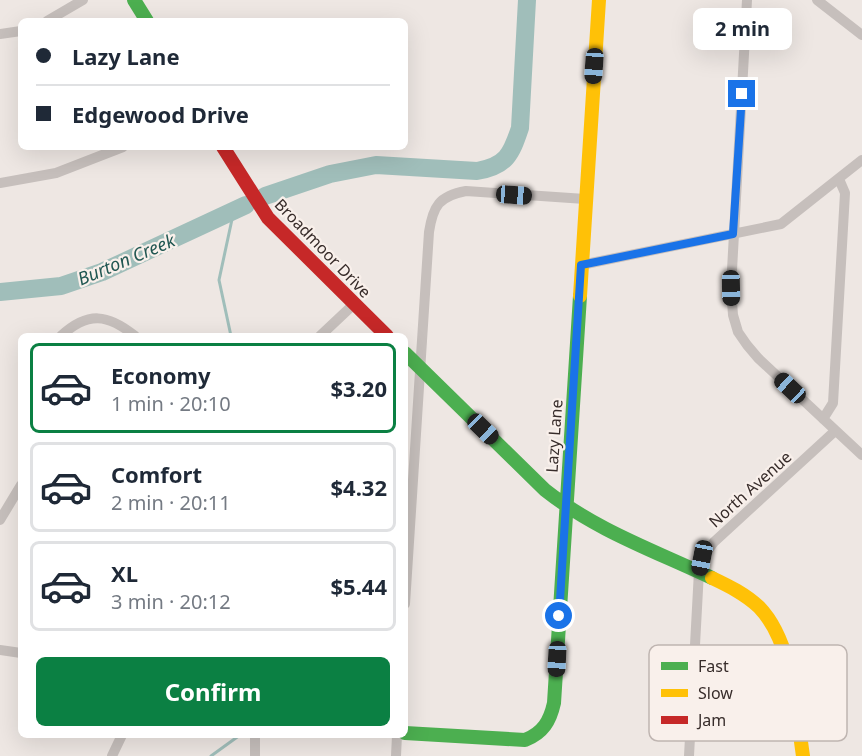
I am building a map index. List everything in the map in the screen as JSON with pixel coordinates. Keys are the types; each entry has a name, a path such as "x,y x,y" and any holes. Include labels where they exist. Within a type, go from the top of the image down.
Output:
{"street":[{"path":"52,18 83,0"},
{"path":"134,0 145,18"},
{"name":"Lazy Lane","path":"408,733 525,740 542,732 547,726 554,703 598,0"},
{"path":"747,0 731,303 738,332 758,358 862,456"},
{"path":"817,0 862,34"},
{"path":"0,34 18,31"},
{"path":"0,183 56,173 115,150"},
{"name":"Broadmoor Drive","path":"225,150 268,218 384,333"},
{"path":"581,265 781,224 862,160"},
{"path":"823,418 833,403 845,193 839,179"},
{"path":"408,557 432,214 440,202 451,194 466,191 585,199"},
{"path":"323,333 354,304"},
{"path":"65,333 80,323 101,319 120,324 131,333"},
{"path":"408,356 545,490 566,507 603,530 699,571 750,599 775,626 782,645"},
{"name":"North Avenue","path":"695,645 699,571 702,558 714,542 835,431"},
{"path":"0,520 18,490"},
{"path":"0,650 18,653"},
{"path":"112,756 121,738"},
{"path":"255,738 255,756"},
{"path":"396,756 397,738"},
{"name":"North Avenue","path":"688,756 689,741"},
{"path":"801,741 804,756"}],"waterway":[{"name":"Burton Creek","path":"265,196 330,174 376,165 477,171 501,162 514,145 520,128 527,0"},
{"name":"Burton Creek","path":"0,292 61,286 102,272 246,205"},
{"path":"230,333 219,280 234,210"},
{"path":"211,756 236,738"}],"traffic: fast":[{"path":"134,0 145,18"},
{"path":"408,733 525,740 541,730 550,715 554,703 580,296"},
{"path":"408,356 545,490 605,528 712,578"}],"traffic: slow":[{"path":"580,296 599,0"},
{"path":"712,578 731,587 759,607 770,622 781,645"},
{"path":"801,741 803,756"}],"traffic: jam":[{"path":"225,150 268,218 384,333"}],"route":[{"path":"559,616 581,265 733,234 742,94"}]}
